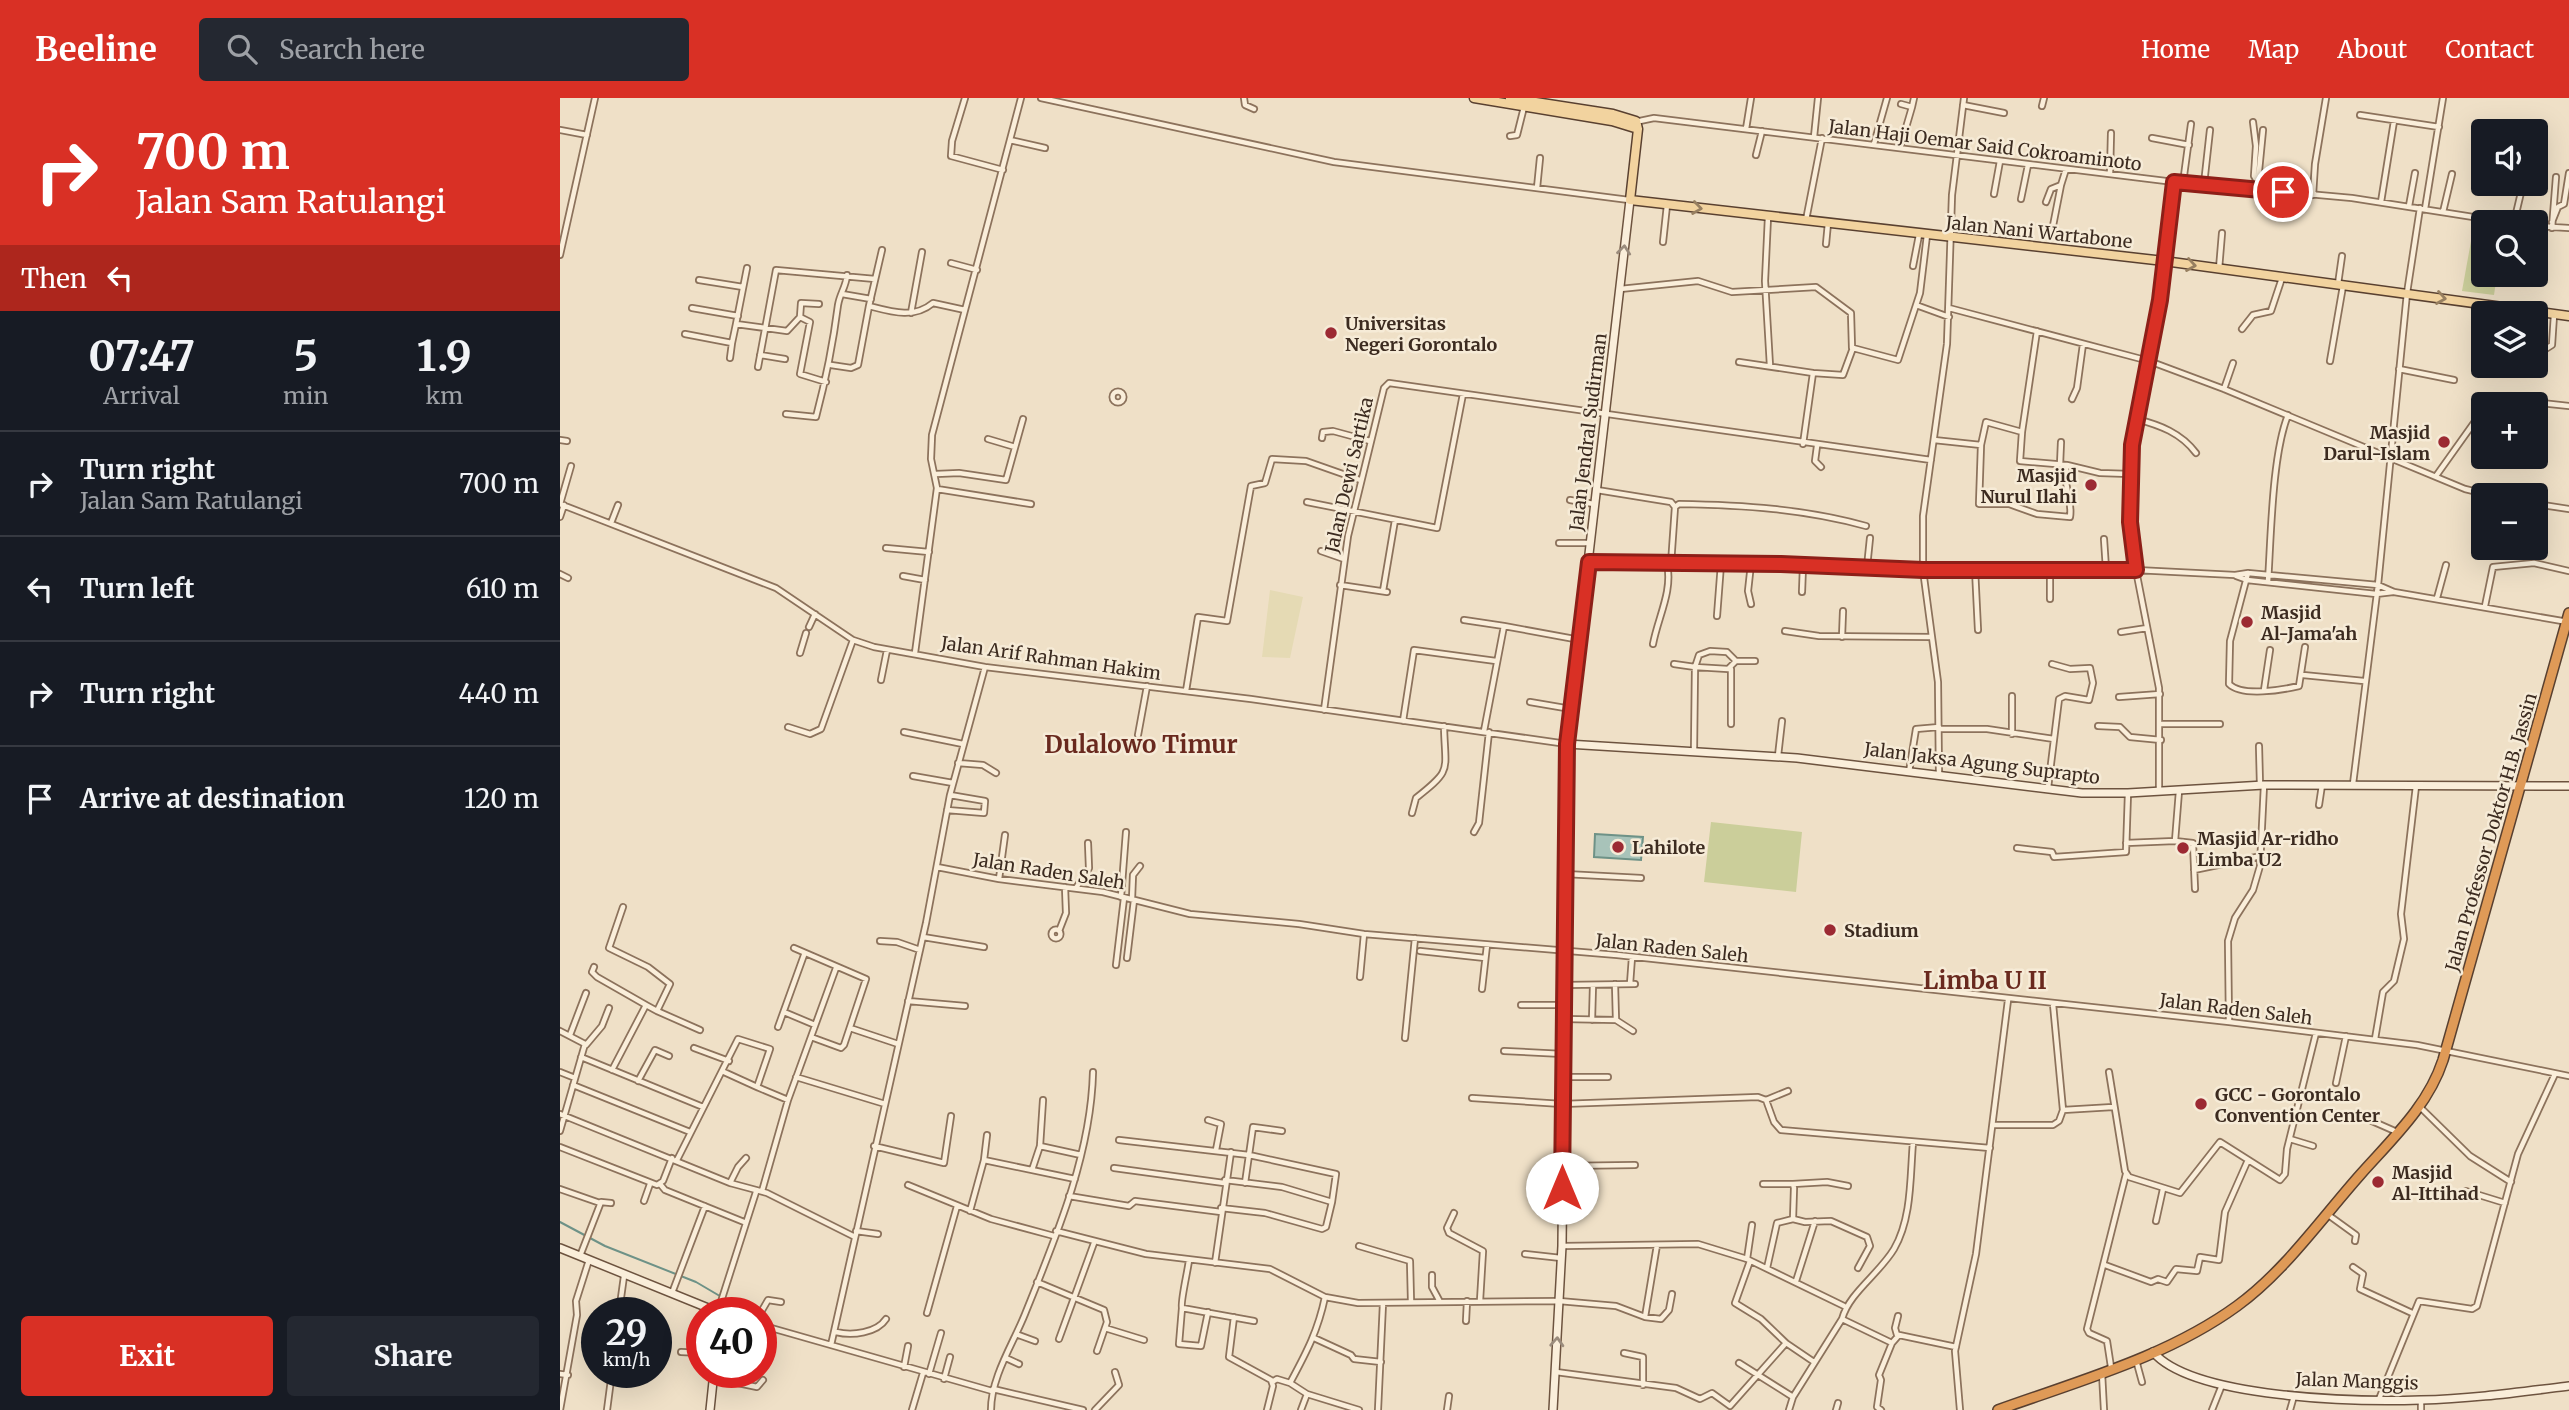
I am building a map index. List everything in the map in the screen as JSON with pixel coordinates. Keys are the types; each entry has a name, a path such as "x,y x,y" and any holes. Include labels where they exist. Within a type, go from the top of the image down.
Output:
{"highway":[{"name":"Jalan Professor Doktor H.B. Jassin","path":"2000,1410 2153,1352 2236,1307 2258,1289 2420,1107 2446,1053 2487,917 2568,619"},
{"name":"Jalan Professor Doktor H.B. Jassin","path":"2545,705 2569,632"}],"main road":[{"path":"1474,98 1509,99 1613,114 1635,125"},
{"path":"1509,99 1524,107 1635,125"},
{"name":"Jalan Jendral Sudirman","path":"1630,200 1635,125"},
{"name":"Jalan Nani Wartabone","path":"1630,200 2164,261 2569,316"}],"street":[{"path":"560,255 595,98"},
{"path":"965,98 952,141 951,156 1003,170"},
{"path":"915,653 937,489 931,459 932,435 1021,98"},
{"path":"1041,98 1334,162 1630,200"},
{"path":"1244,98 1245,105 1254,109"},
{"path":"1746,130 1751,98"},
{"path":"1814,137 1818,98"},
{"path":"1874,144 1887,98"},
{"path":"1900,148 1914,98"},
{"path":"1939,775 1938,682 1923,570 1923,516 1949,317 1955,157 1964,98"},
{"path":"2042,106 2044,98"},
{"path":"2313,195 2326,98"},
{"path":"2353,784 2378,585 2407,293 2440,127 2443,98"},
{"path":"1901,104 1912,107"},
{"path":"1963,105 2004,113"},
{"path":"1510,136 1517,135 1524,107"},
{"path":"2360,115 2440,127"},
{"name":"Jalan Haji Oemar Said Cokroaminoto","path":"1635,125 1654,118 2174,182 2258,186 2471,217"},
{"path":"2381,202 2394,121"},
{"path":"2253,122 2256,146 2255,176 2258,186"},
{"path":"2183,183 2190,124"},
{"path":"560,130 587,135"},
{"path":"2204,184 2210,130"},
{"path":"2258,186 2263,130"},
{"path":"1756,155 1762,131"},
{"path":"2110,133 2110,174"},
{"path":"1805,220 1822,138"},
{"path":"2152,138 2189,145"},
{"path":"1010,140 1045,148"},
{"path":"1537,188 1540,158"},
{"path":"1994,194 2000,161"},
{"path":"2021,200 2028,164"},
{"path":"2051,236 2066,169"},
{"path":"2409,206 2415,173"},
{"path":"2552,225 2558,207 2564,204 2569,173"},
{"path":"2443,212 2452,174"},
{"path":"2552,225 2556,177"},
{"path":"2159,791 2160,694 2136,570 2130,474 2136,419 2149,361 2174,182"},
{"path":"2046,202 2051,189 2061,186"},
{"name":"Jalan Jendral Sudirman","path":"1553,1410 1562,1246 1567,744 1630,200"},
{"path":"1663,242 1667,204"},
{"path":"1768,216 1766,291 1770,366"},
{"path":"1826,244 1828,223"},
{"path":"2548,225 2569,229"},
{"path":"2219,270 2222,233"},
{"path":"1852,348 1897,361 1916,306 1923,235"},
{"path":"1913,266 1923,235"},
{"path":"831,365 851,368 858,365 882,250"},
{"path":"911,313 922,252"},
{"path":"2330,361 2343,256"},
{"path":"951,263 977,270"},
{"path":"730,358 747,268"},
{"path":"758,367 777,269 875,279"},
{"path":"786,414 815,419 831,365 841,294 845,290 847,275"},
{"path":"2242,329 2253,315 2272,311 2282,278"},
{"path":"699,280 743,288"},
{"path":"1620,289 1698,281 1732,292 1816,288 1826,292 1851,313 1852,348 1843,375 1739,362"},
{"path":"841,294 871,299"},
{"path":"736,324 790,330 800,317 801,303 819,304"},
{"path":"869,306 911,313 926,310 933,303 965,310"},
{"path":"1916,306 1949,317"},
{"path":"692,308 738,316"},
{"path":"1949,308 2149,361 2471,488"},
{"path":"2548,348 2552,345 2554,314"},
{"path":"800,317 810,322 800,374 826,382"},
{"path":"2037,331 2020,461 2067,466 2092,472 2130,474"},
{"path":"685,334 732,344"},
{"path":"2071,399 2077,388 2083,344"},
{"path":"760,355 785,359"},
{"path":"2224,389 2233,363"},
{"path":"2399,369 2454,380"},
{"path":"1803,443 1813,373"},
{"name":"Jalan Dewi Sartika","path":"1324,710 1353,510 1384,388 1389,383 1817,446 1931,460"},
{"path":"1307,502 1437,528 1463,394"},
{"path":"2548,404 2569,406"},
{"path":"2268,582 2276,474 2281,436 2288,415"},
{"path":"936,474 958,473 1006,480 1023,419"},
{"path":"2136,419 2163,426 2188,443 2196,453"},
{"path":"2022,432 1986,422 1981,445 1979,504 2009,503 2037,514 2070,517 2066,488 2067,466"},
{"path":"2435,476 2471,426"},
{"path":"1322,438 1323,432 1333,431 1370,441"},
{"path":"988,439 1015,447"},
{"path":"560,440 567,441"},
{"path":"1934,440 1981,445"},
{"path":"2060,465 2061,442"},
{"path":"1817,446 1815,461 1821,467"},
{"path":"1186,691 1198,617 1227,621 1251,486 1265,483 1272,459 1306,461 1360,480"},
{"path":"560,517 571,466"},
{"path":"937,489 1031,504"},
{"path":"1596,490 1671,502 1675,507 1663,613 1653,644"},
{"path":"1570,500 1594,504"},
{"name":"Jalan Arif Rahman Hakim","path":"561,504 776,588 853,640 887,650 985,667 1186,691 1567,744"},
{"path":"1675,507 1679,504 1753,506 1817,514 1866,526"},
{"path":"611,523 618,505"},
{"path":"2548,505 2569,509"},
{"path":"1340,586 1385,591 1395,520"},
{"path":"1867,567 1870,538"},
{"path":"2104,539 2106,569"},
{"path":"1559,543 1591,544"},
{"path":"886,548 929,552"},
{"path":"1321,551 1344,558"},
{"path":"1589,562 1923,570 2106,569 2235,575 2248,573 2378,585 2394,592"},
{"path":"2485,606 2494,567 2534,562 2569,571"},
{"path":"1717,615 1721,564"},
{"path":"1751,564 1748,591 1751,604"},
{"path":"2437,598 2445,565"},
{"path":"1802,592 1803,566"},
{"path":"1975,569 1978,630"},
{"path":"2050,570 2050,599"},
{"path":"2248,573 2231,634 2229,684 2236,690 2299,686 2303,675 2305,647"},
{"path":"560,574 568,578"},
{"path":"2235,575 2247,580 2376,594 2394,592 2568,619"},
{"path":"903,576 925,580"},
{"path":"1842,637 1843,611"},
{"path":"809,627 814,614"},
{"path":"1464,620 1580,640"},
{"path":"1474,832 1479,823 1486,731 1503,626"},
{"path":"2121,632 2147,628"},
{"path":"1785,631 1842,637 1931,637"},
{"path":"800,653 806,633"},
{"path":"788,727 810,734 821,729 853,640"},
{"path":"881,680 887,650"},
{"path":"1403,721 1413,650 1496,661"},
{"path":"2264,690 2270,650"},
{"path":"1694,750 1695,667 1699,655 1710,651 1727,652 1736,661 1755,661"},
{"path":"1731,724 1731,669 1736,661"},
{"path":"1674,664 1731,669"},
{"path":"2048,789 2059,699 2065,696 2090,699 2093,673 2090,668 2070,669 2052,664"},
{"path":"832,1344 874,1146 923,937 950,795 985,667"},
{"path":"2303,675 2364,681"},
{"path":"1138,735 1147,686"},
{"path":"2119,697 2160,694"},
{"path":"2012,696 2012,734"},
{"path":"1530,702 1571,709"},
{"path":"1779,756 1782,721"},
{"path":"2161,724 2220,724"},
{"path":"1412,813 1416,798 1434,785 1444,772 1444,726"},
{"path":"2098,726 2120,727 2130,737 2161,740"},
{"path":"1909,772 1916,729 1987,729 2055,739"},
{"path":"904,732 963,744"},
{"name":"Jalan Jaksa Agung Suprapto","path":"1567,744 1779,756 2048,789 2128,793 2322,784 2569,786"},
{"path":"2229,1022 2228,941 2235,918 2253,890 2261,856 2262,785 2259,746"},
{"path":"958,763 983,765 996,773"},
{"path":"914,776 953,783"},
{"path":"2319,805 2322,784"},
{"path":"2375,1039 2383,992 2394,981 2402,953 2402,918 2416,784"},
{"path":"2175,841 2179,790"},
{"path":"2017,848 2052,852 2054,857 2123,853 2126,843 2128,793"},
{"path":"947,810 985,813 985,801 950,795"},
{"path":"1116,965 1126,832"},
{"path":"999,879 1005,835"},
{"path":"1076,888 1088,868 1088,843"},
{"path":"2126,843 2193,843 2195,889"},
{"path":"2194,870 2261,856"},
{"path":"1126,958 1133,875 1140,866"},
{"name":"Jalan Raden Saleh","path":"937,867 999,879 1076,888 1190,914 1299,923 1364,934 1632,957 2375,1039 2569,1076"},
{"path":"1564,874 1641,878"},
{"path":"1059,931 1066,910 1065,887"},
{"path":"623,907 608,947 670,981 657,1011"},
{"path":"1360,977 1364,934"},
{"path":"923,937 984,947"},
{"path":"1405,1038 1415,938"},
{"path":"880,942 900,943 907,948 920,950"},
{"path":"1482,989 1487,945"},
{"path":"794,948 866,979 841,1048 811,1037"},
{"path":"1420,951 1485,958"},
{"path":"778,1027 804,954"},
{"path":"1566,985 1633,984 1632,957"},
{"path":"594,967 592,972 597,977 657,1011 699,1030"},
{"path":"722,1297 744,1222 759,1192 788,1100 836,968"},
{"path":"1615,984 1616,1020"},
{"path":"1592,1020 1593,985"},
{"path":"570,1035 586,993"},
{"path":"1960,1410 1956,1347 1976,1254 2008,1000"},
{"path":"908,1001 965,1006"},
{"path":"1993,1125 2053,1125 2059,1122 2063,1110 2053,1004"},
{"path":"612,1070 646,1005"},
{"path":"1521,1005 1566,1005"},
{"path":"560,1130 562,1115 585,1046 602,1026 609,1008"},
{"path":"784,1012 816,1025"},
{"path":"1565,1019 1616,1020 1633,1031"},
{"path":"850,1028 898,1044"},
{"path":"560,1031 585,1046"},
{"path":"2126,1174 2163,1189 2181,1192 2220,1142 2273,1179 2282,1180 2316,1033"},
{"path":"2336,1083 2346,1036"},
{"path":"660,1184 724,1072 737,1039 770,1049 757,1087"},
{"path":"694,1048 729,1061"},
{"path":"638,1081 654,1050 669,1056"},
{"path":"1504,1051 1564,1054"},
{"path":"581,1057 703,1107"},
{"path":"560,1072 575,1078"},
{"path":"724,1072 788,1100"},
{"path":"991,1410 992,1390 1037,1282 1075,1179 1093,1104 1093,1072"},
{"path":"2104,1410 2106,1340 2089,1333 2087,1329 2126,1174 2109,1072"},
{"path":"2379,1399 2413,1313 2422,1299 2476,1308 2518,1154 2555,1073"},
{"path":"796,1077 885,1104"},
{"path":"1563,1077 1608,1077"},
{"path":"573,1085 690,1132"},
{"path":"1766,1100 1780,1092 1788,1091"},
{"path":"1472,1098 1562,1104 1758,1097 1766,1100 1774,1122 1781,1130 1990,1148"},
{"path":"1032,1170 1040,1146 1043,1100"},
{"path":"2063,1110 2113,1107"},
{"path":"2420,1107 2470,1156 2511,1182"},
{"path":"2356,1114 2398,1133"},
{"path":"562,1115 730,1183 759,1192 856,1234 878,1234"},
{"path":"874,1146 944,1163 951,1116"},
{"path":"1208,1120 1221,1124 1216,1150"},
{"path":"1245,1183 1253,1126 1282,1131"},
{"path":"970,1211 984,1160 987,1135"},
{"path":"2290,1139 2313,1146"},
{"path":"1069,1196 1118,1207 1129,1206 1135,1201 1265,1213 1322,1229 1326,1227 1336,1174 1231,1152 1119,1140"},
{"path":"1789,1410 1793,1397 1842,1319 1844,1306 1876,1275 1902,1233 1907,1213 1913,1142"},
{"path":"1040,1146 1081,1155"},
{"path":"560,1147 650,1184 660,1184"},
{"path":"1215,1263 1231,1152"},
{"path":"730,1183 746,1158"},
{"path":"984,1160 1075,1179"},
{"path":"2105,1265 2151,1282 2158,1279 2167,1282 2176,1269 2197,1271 2200,1257 2219,1261 2225,1212 2248,1160"},
{"path":"1562,1166 1635,1165"},
{"path":"1114,1168 1282,1187 1332,1202"},
{"path":"1763,1184 1827,1182 1847,1185"},
{"path":"644,1201 650,1184"},
{"path":"660,1184 665,1190 744,1222"},
{"path":"1793,1184 1793,1219"},
{"path":"908,1185 970,1211 1055,1234 1189,1260 1276,1272 1325,1297 1383,1303 1440,1300 1559,1301 1616,1306 1644,1317 1666,1316 1672,1294"},
{"path":"560,1189 600,1203"},
{"path":"2156,1221 2163,1189"},
{"path":"2466,1191 2505,1203"},
{"path":"580,1256 600,1203 604,1200 611,1203"},
{"path":"672,1294 705,1206"},
{"path":"927,1313 957,1206"},
{"path":"1454,1213 1447,1228 1449,1233 1483,1251 1480,1301"},
{"path":"2326,1213 2356,1235 2355,1241"},
{"path":"1766,1268 1777,1223 1793,1219 1838,1224 1869,1239 1869,1250 1858,1268"},
{"path":"1796,1281 1815,1220"},
{"path":"1752,1225 1749,1260 1735,1303 1762,1319 1786,1343 1814,1362"},
{"path":"1059,1339 1094,1243"},
{"path":"1562,1246 1698,1244 1749,1260 1844,1306"},
{"path":"1644,1317 1657,1245"},
{"path":"1359,1246 1410,1261 1410,1301"},
{"path":"560,1248 624,1276 686,1299"},
{"path":"1525,1254 1561,1258"},
{"path":"560,1410 577,1315 576,1301 589,1260"},
{"path":"1189,1260 1177,1341 1181,1345 1202,1345 1208,1312"},
{"path":"2353,1267 2363,1274 2360,1289 2413,1313"},
{"path":"1432,1275 1432,1287 1440,1300"},
{"path":"621,1297 624,1276"},
{"path":"1037,1282 1104,1310 1107,1316 1105,1328 1097,1351"},
{"path":"1290,1383 1314,1338 1325,1297"},
{"path":"777,1301 781,1302"},
{"path":"1466,1321 1467,1301"},
{"path":"1378,1410 1383,1303"},
{"path":"1182,1308 1254,1321"},
{"path":"1881,1410 1877,1407 1881,1380 1879,1374 1897,1335 1895,1328 1899,1316"},
{"path":"1234,1317 1230,1360 1272,1382"},
{"path":"836,1333 849,1334 873,1329 886,1319"},
{"path":"1842,1319 1892,1343"},
{"path":"1105,1328 1144,1340"},
{"path":"777,1329 944,1379 1083,1410"},
{"path":"929,1374 941,1333"},
{"path":"1016,1334 1035,1341"},
{"path":"1897,1335 1956,1347"},
{"path":"1314,1338 1351,1354 1354,1359 1381,1362"},
{"path":"1556,1371 1676,1388 1700,1399 1712,1393 1731,1406 1786,1343"},
{"path":"904,1367 908,1346"},
{"path":"681,1352 686,1352"},
{"name":"Jalan Manggis","path":"2153,1352 2168,1364 2222,1385 2295,1395 2421,1400 2569,1386"},
{"path":"1624,1353 1643,1357 1643,1385"},
{"path":"944,1379 950,1357"},
{"path":"1006,1358 1019,1364"},
{"path":"2136,1359 2142,1382"},
{"path":"1739,1363 1793,1397"},
{"path":"1095,1410 1119,1385 1115,1372"},
{"path":"912,1410 923,1373"},
{"path":"560,1374 568,1375"},
{"path":"1272,1382 1277,1379 1290,1383 1307,1394 1359,1410"},
{"path":"1267,1410 1272,1382"},
{"path":"2212,1410 2222,1385"},
{"path":"607,1410 610,1388"},
{"path":"710,1410 713,1388"},
{"path":"1301,1410 1307,1394"},
{"path":"2290,1410 2295,1395"},
{"path":"1447,1410 1449,1396"},
{"path":"2421,1400 2421,1410"},
{"path":"1836,1410 1838,1403"}],"shaded area":[{"path":"1270,590 1303,597 1290,658 1262,657"}],"green space":[{"path":"2471,241 2471,287 2495,287 2494,295 2462,291"},
{"path":"1711,822 1802,832 1796,892 1704,882"}],"water":[{"name":"Lahilote","path":"1595,834 1643,837 1641,860 1594,857"}],"waterway":[{"path":"560,1222 605,1246 696,1282 722,1297"}],"place":[{"name":"Universitas Negeri Gorontalo","path":"1331,333"},
{"name":"Masjid Darul-Islam","path":"2444,442"},
{"name":"Masjid Nurul Ilahi","path":"2091,485"},
{"name":"Masjid Al-Jama'ah","path":"2247,622"},
{"name":"Lahilote","path":"1618,847"},
{"name":"Masjid Ar-ridho Limba U2","path":"2183,848"},
{"name":"Stadium","path":"1830,930"},
{"name":"GCC - Gorontalo Convention Center","path":"2201,1104"},
{"name":"Masjid Al-Ittihad","path":"2378,1182"}],"district":[{"name":"Dulalowo Timur","path":"1141,744"},
{"name":"Limba U II","path":"1985,980"}],"route":[{"path":"1562,1188 1567,744 1589,562 1781,564 1923,570 2136,570 2130,522 2132,445 2160,300 2174,182 2283,192"}]}
